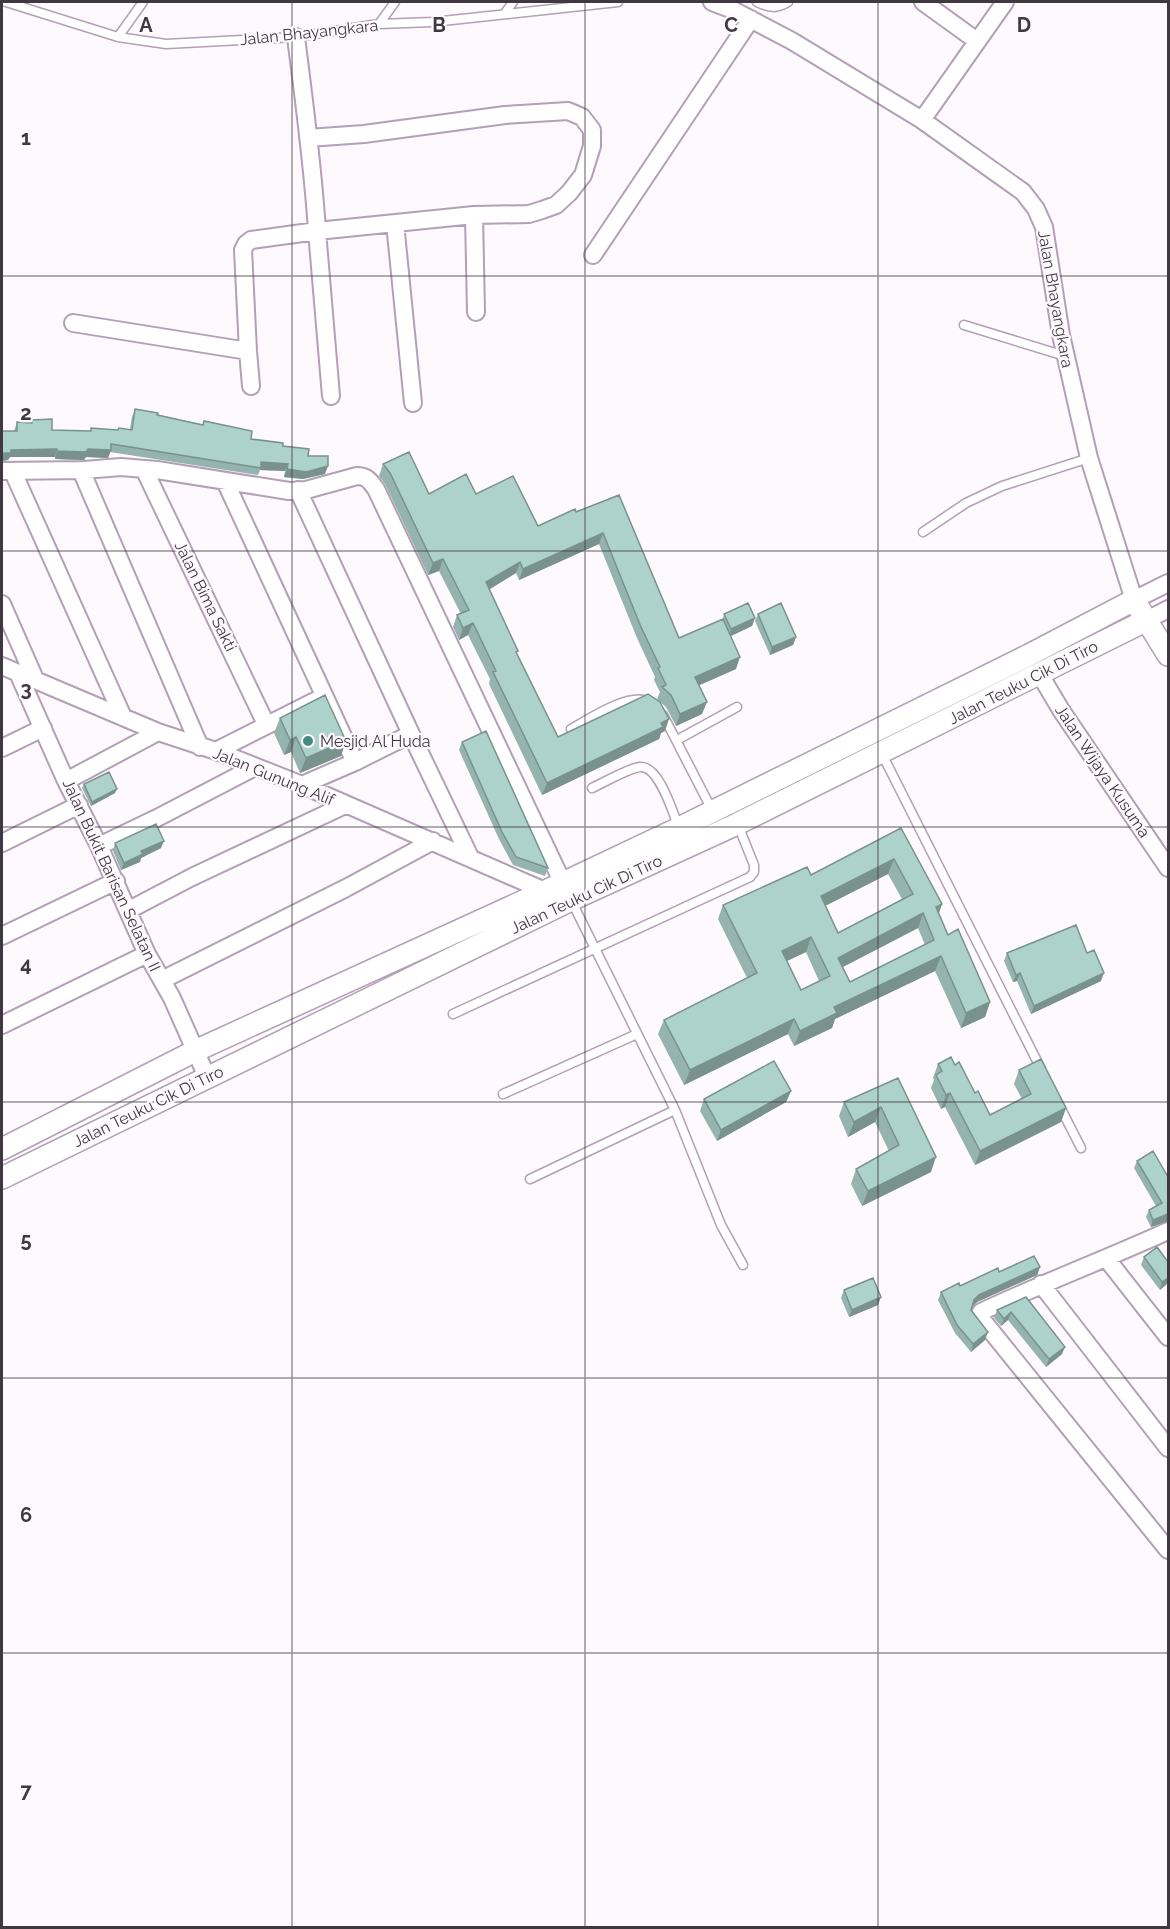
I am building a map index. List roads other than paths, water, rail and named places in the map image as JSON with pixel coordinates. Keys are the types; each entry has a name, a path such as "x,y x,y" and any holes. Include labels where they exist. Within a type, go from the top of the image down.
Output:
{"street":[{"name":"Jalan Bhayangkara","path":"712,2 733,10 792,42 922,120 1023,192 1036,209 1044,227 1065,357 1089,459 1134,600 1168,655"},
{"path":"923,2 977,41"},
{"path":"922,120 1005,2"},
{"path":"592,255 751,19"},
{"path":"296,37 308,138 331,396"},
{"path":"251,386 243,250 251,240 474,215 529,213 556,205 583,175 592,146 592,130 582,117 568,111 505,115 364,134 308,138"},
{"path":"474,215 476,312"},
{"path":"394,223 413,403"},
{"path":"74,323 248,351"},
{"path":"123,717 7,472 121,467 298,490 364,476 376,489 560,891"},
{"name":"Jalan Bima Sakti","path":"144,469 266,724"},
{"path":"81,470 208,749 324,696"},
{"path":"225,481 355,762"},
{"path":"298,490 470,857"},
{"name":"Jalan Teuku Cik Di Tiro","path":"2,1178 207,1077 712,811 1168,583"},
{"path":"2,604 36,679"},
{"name":"Jalan Teuku Cik Di Tiro","path":"2,1149 195,1051 560,891 737,824 1168,609"},
{"name":"Jalan Gunung Alif","path":"2,666 158,732 302,785 470,857 560,891"},
{"name":"Jalan Bukit Barisan Selatan II","path":"18,673 66,780 116,881 147,954 162,980 207,1077"},
{"name":"Jalan Wijaya Kusuma","path":"1039,673 1061,710 1168,868"},
{"path":"954,692 965,711"},
{"path":"2,748 43,728"},
{"path":"66,780 158,732"},
{"path":"302,785 411,734"},
{"path":"99,846 255,767"},
{"path":"2,843 79,805"},
{"path":"129,910 192,877 345,805"},
{"path":"162,980 346,888 433,841"},
{"path":"2,936 116,881"},
{"path":"2,1024 147,954"},
{"path":"1168,1231 1041,1284 981,1312 980,1318 1168,1550"},
{"path":"1106,1258 1168,1337"},
{"path":"1041,1284 1168,1448"}],"lane":[{"name":"Jalan Bhayangkara","path":"6,2 118,37 166,44 296,37 379,24 433,22 618,2"},
{"path":"118,37 143,2"},
{"path":"379,24 395,2"},
{"path":"505,13 513,2"},
{"path":"757,2 778,8 788,2"},
{"path":"964,325 1065,357"},
{"path":"923,532 966,503 1002,486 1089,459"},
{"path":"571,729 628,700 641,698 651,702 661,710 712,811"},
{"path":"677,740 737,707"},
{"path":"882,753 1046,1079"},
{"path":"592,788 640,767 650,770 657,776 679,828"},
{"path":"453,1014 750,877 754,872 754,865 737,824"},
{"path":"560,891 595,948 638,1034 675,1110 721,1225 743,1265"},
{"path":"503,1094 638,1034"},
{"path":"1056,1098 1081,1148"},
{"path":"530,1179 675,1110"}],"place":[{"name":"Mesjid Al Huda","path":"308,741"}]}
